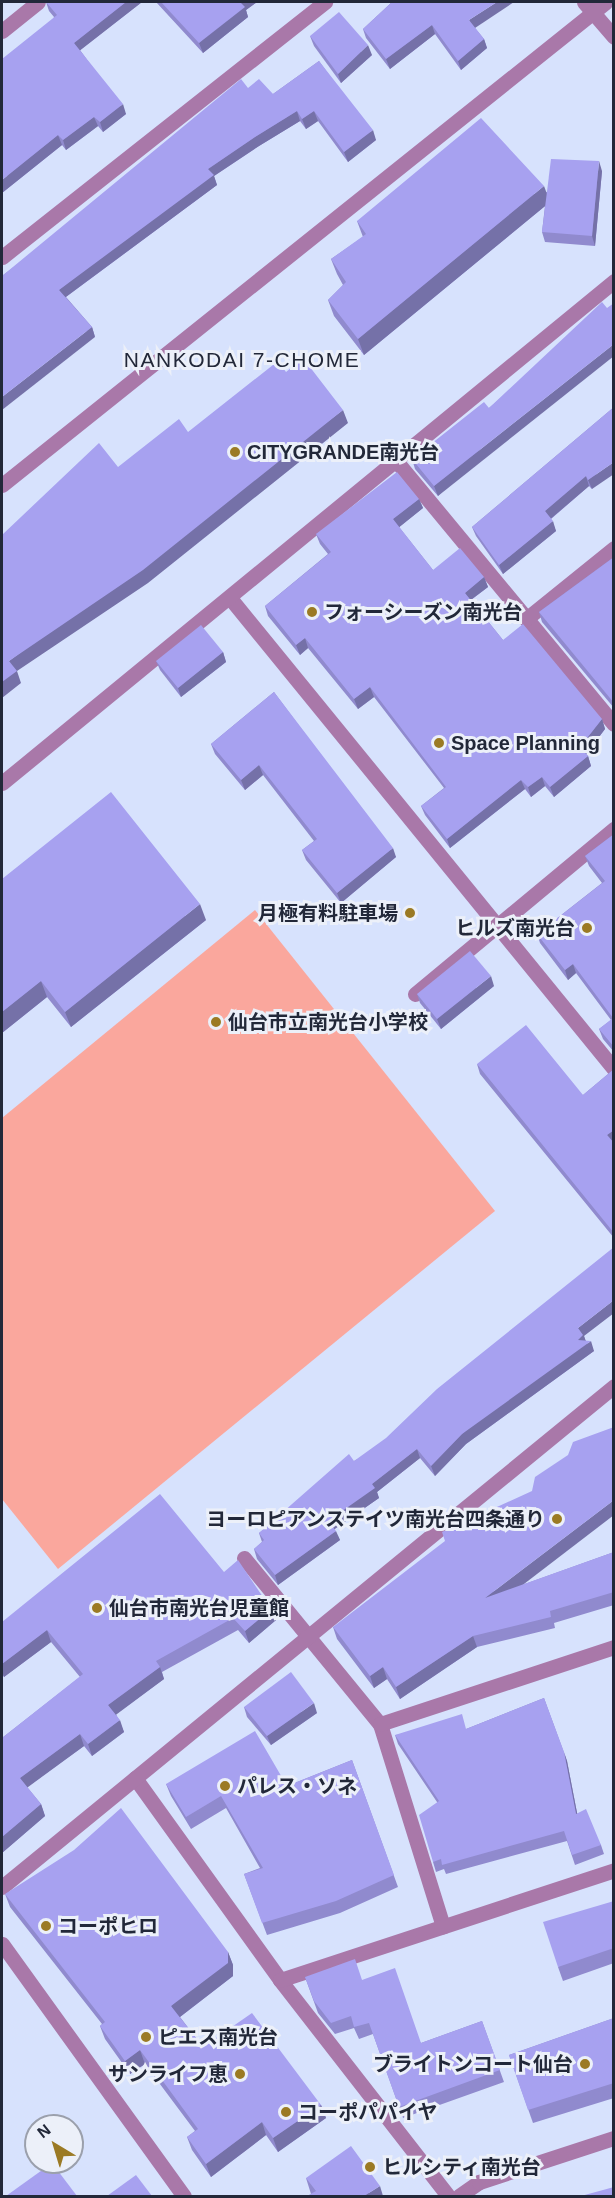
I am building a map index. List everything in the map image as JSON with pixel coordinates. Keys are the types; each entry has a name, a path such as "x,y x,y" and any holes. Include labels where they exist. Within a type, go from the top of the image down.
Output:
{"street":[{"path":"2,31 38,2"},
{"path":"2,257 325,2"},
{"path":"2,485 588,7 606,2"},
{"path":"588,7 614,37"},
{"path":"2,783 397,462 614,280"},
{"path":"397,462 614,724"},
{"path":"526,620 614,548"},
{"path":"230,598 614,1069"},
{"path":"415,994 614,830"},
{"path":"2,1887 614,1386"},
{"path":"244,1558 380,1724 443,1926"},
{"path":"380,1724 614,1647"},
{"path":"135,1778 280,1980 448,2196"},
{"path":"280,1980 614,1870"},
{"path":"2,1944 184,2196"},
{"path":"459,2196 479,2182 614,2138"}],"shaded area":[{"path":"255,910 495,1211 58,1569 2,1499 2,1118"}],"building":[{"path":"46,2 126,2 74,43 123,104 100,122 94,117 63,140 58,135 2,180 2,59 57,15"},
{"path":"161,2 240,2 245,7 199,43"},
{"path":"392,2 497,2 469,20 484,39 458,61 432,25 386,59 363,29"},
{"path":"339,12 368,45 338,74 310,36"},
{"path":"319,61 373,130 344,152 314,111 302,119 297,111 208,169 214,175 59,290 92,327 2,397 2,276 241,79 248,88 259,79 273,94"},
{"path":"481,118 544,186 358,339 328,300 346,282 331,259 366,234 357,221"},
{"path":"551,159 599,161 592,236 542,232"},
{"path":"602,302 607,308 614,303 614,344 434,486 412,459 484,402 489,408"},
{"path":"303,358 343,410 143,570 9,661 17,671 2,682 2,535 99,443 118,467 179,419 188,432 278,361 286,372"},
{"path":"614,407 614,462 588,480 586,476 545,511 553,521 499,565 472,527"},
{"path":"397,472 419,499 393,519 433,570 460,548 484,577 465,593 503,640 523,624 602,719 580,747 588,756 550,787 542,777 528,787 521,780 447,839 421,806 446,787 370,687 354,699 305,638 296,645 265,606 331,552 316,534"},
{"path":"614,557 614,703 539,612"},
{"path":"201,625 223,652 178,688 156,661"},
{"path":"274,692 393,848 337,893 302,850 317,839 259,765 241,780 211,744"},
{"path":"111,792 200,904 65,1012 41,981 2,1012 2,879"},
{"path":"614,834 614,1047 599,1029 613,1018 573,964 565,970 537,934 605,881 585,856"},
{"path":"470,951 491,976 437,1019 417,994"},
{"path":"526,1025 583,1095 614,1069 614,1130 607,1135 614,1143 614,1233 477,1064"},
{"path":"614,1247 614,1300 578,1328 583,1335 578,1340 591,1341 462,1434 431,1466 417,1449 372,1484 375,1488 328,1521 336,1531 275,1575 254,1549 264,1540 259,1533 349,1454 354,1461 386,1438 437,1389"},
{"path":"614,1427 614,1500 485,1598 614,1552 614,1592 550,1611 551,1617 473,1636 396,1687 383,1667 370,1676 333,1627 445,1541 442,1532 532,1491 535,1477 568,1455 573,1442"},
{"path":"160,1494 224,1572 238,1560 271,1609 245,1631 233,1618 156,1661 160,1667 108,1705 120,1720 88,1744 80,1734 20,1778 41,1804 2,1837 2,1738 83,1674 47,1630 2,1664 2,1622"},
{"path":"291,1672 314,1703 267,1736 244,1707"},
{"path":"544,1698 564,1752 576,1814 586,1809 601,1845 572,1855 564,1831 442,1865 441,1859 433,1862 419,1815 439,1801 395,1735 462,1714 466,1729"},
{"path":"255,1731 287,1786 352,1760 394,1875 336,1901 262,1923 244,1874 263,1868 221,1796 186,1817 166,1784"},
{"path":"121,1808 228,1952 228,1963 171,2006 203,2047 252,2013 321,2105 273,2138 262,2122 206,2164 187,2137 198,2129 140,2050 125,2061 100,2026 105,2022 5,1894 74,1850"},
{"path":"614,1901 614,1948 558,1967 543,1922"},
{"path":"355,1959 362,1980 395,1968 421,2043 482,2021 500,2070 399,2107 369,2023 354,2027 351,2016 331,2023 314,2001 305,1977"},
{"path":"614,2018 614,2083 528,2110 509,2055"},
{"path":"351,2146 380,2186 364,2196 307,2196 316,2191 306,2178"},
{"path":"37,2174 60,2174 77,2196 6,2196"},
{"path":"136,2175 152,2196 107,2196"},
{"path":"614,2187 614,2196 581,2196"}],"place":[{"name":"CITYGRANDE南光台","path":"235,452"},
{"name":"フォーシーズン南光台","path":"312,612"},
{"name":"Space Planning","path":"439,743"},
{"name":"月極有料駐車場","path":"410,913"},
{"name":"ヒルズ南光台","path":"587,928"},
{"name":"仙台市立南光台小学校","path":"216,1022"},
{"name":"ヨーロピアンステイツ南光台四条通り","path":"557,1519"},
{"name":"仙台市南光台児童館","path":"97,1608"},
{"name":"パレス・ソネ","path":"225,1786"},
{"name":"コーポヒロ","path":"46,1926"},
{"name":"ピエス南光台","path":"146,2037"},
{"name":"ブライトンコート仙台","path":"585,2064"},
{"name":"サンライフ恵","path":"240,2074"},
{"name":"コーポパパイヤ","path":"286,2112"},
{"name":"ヒルシティ南光台","path":"370,2167"}],"district":[{"name":"NANKODAI 7-CHOME","path":"242,360"}]}
